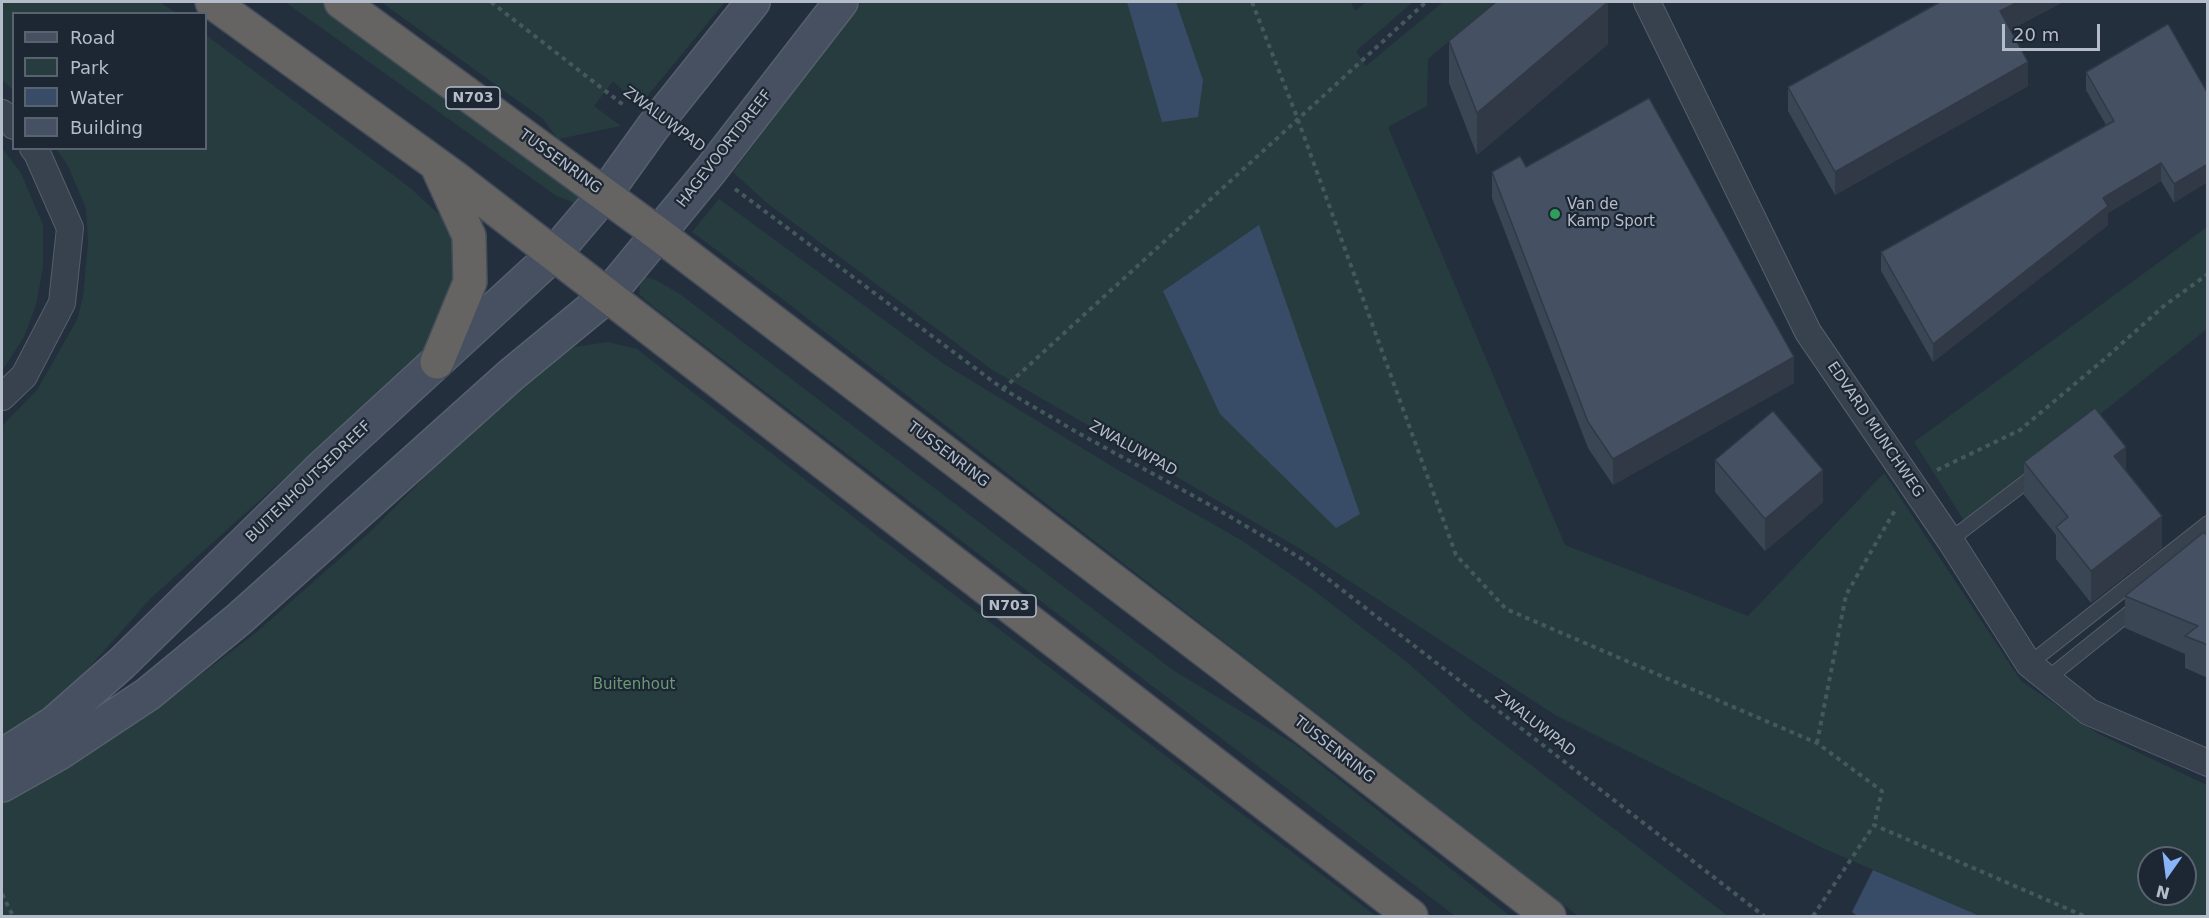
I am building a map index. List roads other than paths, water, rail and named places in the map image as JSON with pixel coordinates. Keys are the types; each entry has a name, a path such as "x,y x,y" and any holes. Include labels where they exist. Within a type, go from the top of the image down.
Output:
{"highway":[{"name":"N703","path":"212,2 436,164 1411,916"},
{"name":"TUSSENRING","path":"341,2 657,233 1238,675 1549,916"},
{"path":"436,164 469,236 470,282 437,362"}],"main road":[{"path":"605,194 653,127 753,2"},
{"name":"HAGEVOORTDREEF","path":"607,296 710,171 841,2"},
{"name":"BUITENHOUTSEDREEF","path":"2,756 54,723 113,671 319,470 554,254 605,194"},
{"path":"2,785 60,753 148,694 248,611 511,375 607,296"}],"street":[{"name":"EDVARD MUNCHWEG","path":"1647,2 1809,332 2038,671 2089,712 2205,758"},
{"path":"2,397 24,376 62,303 70,228 35,150"}],"lane":[{"path":"1950,540 2052,462"},
{"path":"2038,671 2208,523"},
{"path":"2038,671 2145,600"}],"water":[{"path":"1127,2 1176,2 1203,80 1198,117 1162,122"},
{"path":"1259,225 1360,514 1336,528 1220,414 1163,291"},
{"path":"1873,870 1980,916 1857,916 1852,912"}],"place":[{"name":"Van de Kamp Sport","path":"1555,214"}],"park label":[{"name":"Buitenhout","path":"634,685"}]}
